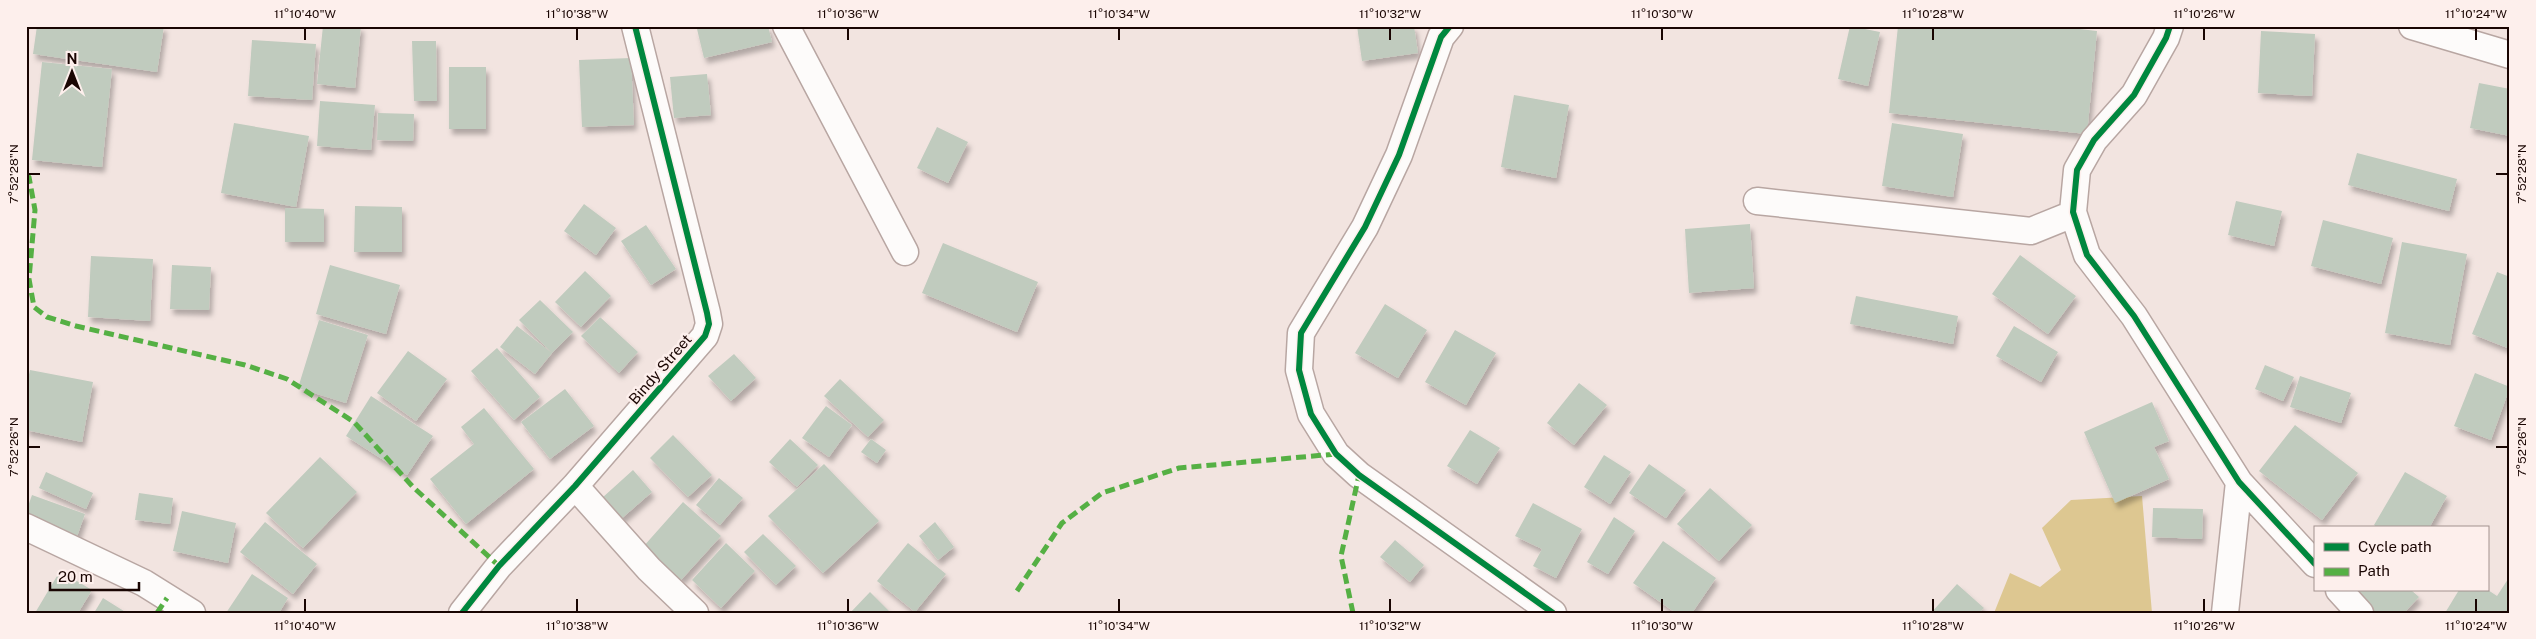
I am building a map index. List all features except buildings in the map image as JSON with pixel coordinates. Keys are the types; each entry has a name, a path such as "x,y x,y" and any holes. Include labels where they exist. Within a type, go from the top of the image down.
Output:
{"street":[{"name":"Bindy Street","path":"462,613 499,566 575,486 705,336 709,324 635,26"},
{"path":"786,26 905,252"},
{"path":"1450,26 1440,37 1399,155 1365,227 1301,333 1299,370 1311,414 1336,454 1358,475 1553,613"},
{"path":"2170,26 2166,38 2134,95 2094,140 2077,170 2073,214 2087,256 2134,316 2239,482 2314,563"},
{"path":"2412,26 2510,55"},
{"path":"1757,201 2031,231 2073,214"},
{"path":"2225,613 2239,482"},
{"path":"575,486 648,569 695,613"},
{"path":"26,527 144,583 192,613"},
{"path":"2341,592 2360,613"}],"shaded area":[{"path":"2142,496 2152,613 1994,613 2010,573 2040,587 2061,570 2042,528 2071,500"}],"marked path":[{"path":"26,176 29,177 35,210 29,279 34,307 47,317 76,326 245,365 287,379 354,422 413,487 499,566"},
{"path":"1017,591 1062,523 1102,493 1179,468 1336,454"},
{"path":"1353,613 1341,556 1359,475"},
{"path":"157,613 167,598"}],"cycle path":[{"path":"462,613 499,566 575,486 705,336 709,324 635,26"},
{"path":"1450,26 1441,37 1399,155 1365,227 1301,333 1299,370 1311,414 1336,454 1359,475 1553,613"},
{"path":"2170,26 2166,38 2134,95 2094,140 2077,170 2073,212 2087,255 2134,316 2239,482 2314,563"}]}
